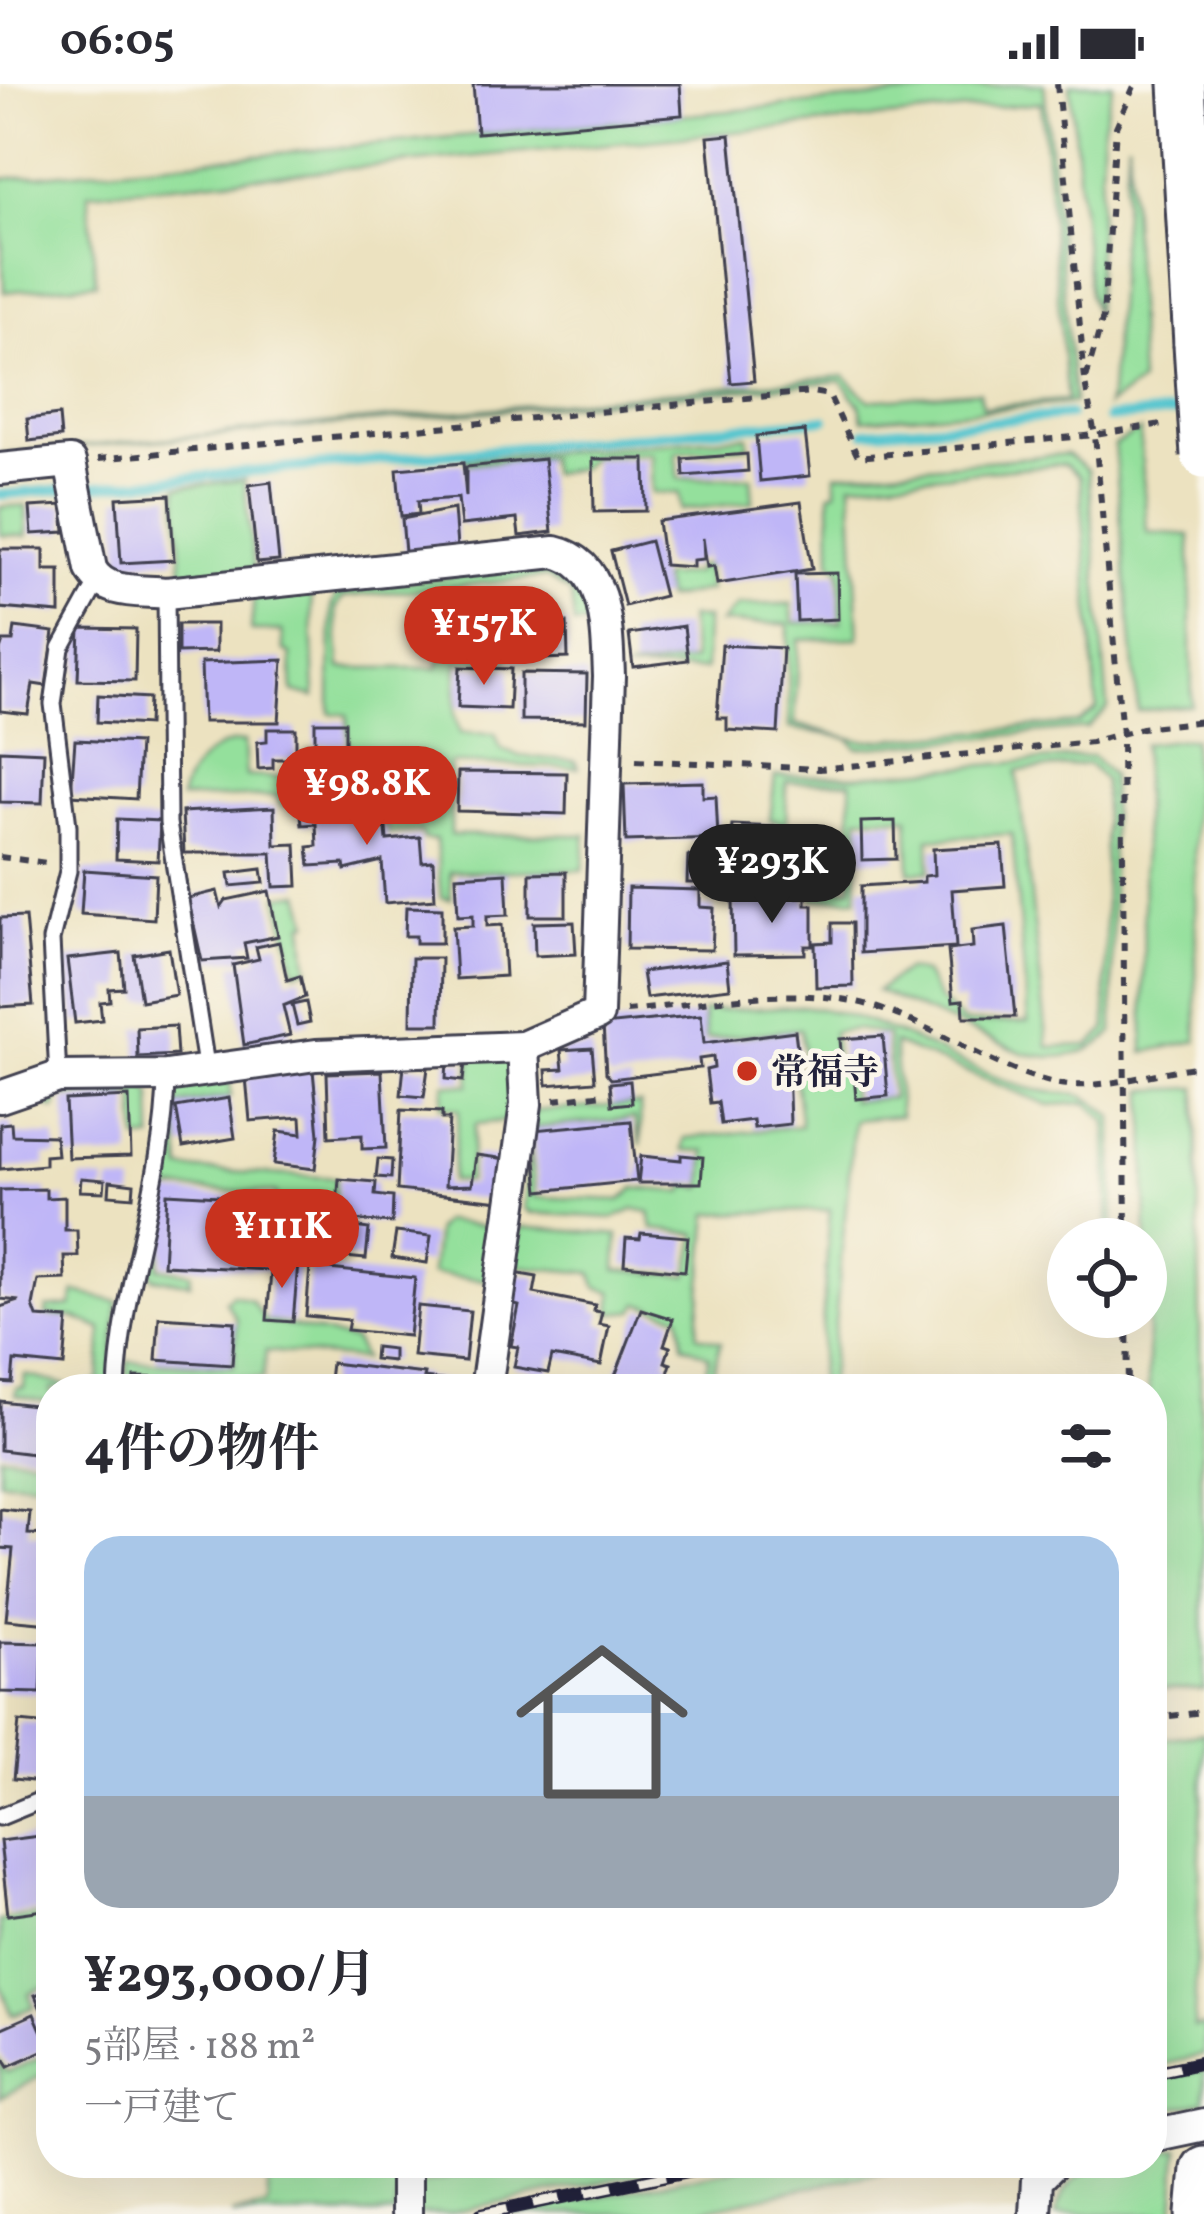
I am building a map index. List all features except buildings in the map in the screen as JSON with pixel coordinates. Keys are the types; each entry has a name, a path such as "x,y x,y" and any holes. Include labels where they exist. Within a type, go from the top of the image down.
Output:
{"main road":[{"path":"1182,84 1198,225 1197,344 1204,455"},
{"path":"1200,2214 1204,2169"}],"street":[{"path":"0,469 75,477 98,581 111,588 166,593 555,552 579,558 594,577 608,633 598,1014 523,1048 316,1055 166,1076 58,1077 0,1097"},
{"path":"488,1374 528,1088 523,1048"},
{"path":"1167,2133 1204,2125"},
{"path":"406,2178 406,2214"},
{"path":"1035,2214 1038,2178"}],"lane":[{"path":"58,1077 51,940 68,865 53,704 61,648 98,581"},
{"path":"166,593 168,823 207,1072"},
{"path":"118,1374 122,1318 165,1128 166,1076"},
{"path":"0,1817 36,1802"}],"path":[{"path":"1058,84 1123,734 1126,1218"},
{"path":"1085,382 1103,317 1116,127 1135,84"},
{"path":"75,477 811,392 829,395 858,457 1095,435 1140,426"},
{"path":"606,760 819,769 1091,742 1204,721"},
{"path":"0,857 68,865"},
{"path":"598,1014 733,1000 838,1000 872,1006 1052,1083 1123,1081 1204,1066"},
{"path":"542,1102 604,1094"},
{"path":"1127,1338 1128,1374"},
{"path":"1167,1716 1204,1712"}],"green space":[{"path":"1044,84 1074,403 863,420 860,405 841,381 0,454 844,376 869,400 979,391 983,407 1067,400 1041,103 88,193 96,283 4,292 0,179"},
{"path":"1070,84 1113,84 1103,125 1095,314 1089,295"},
{"path":"1128,140 1140,383 1107,406 1110,394"},
{"path":"1140,431 1147,532 1190,535 1192,705 1138,711 1114,445"},
{"path":"748,436 749,446 676,452 679,479 751,477 753,502 681,510 679,493 652,493 651,453 592,456 581,468 551,474 548,457 468,464 466,459"},
{"path":"1067,454 1088,471 1108,708 1088,728 857,748 849,738 789,728 788,624 720,623 738,605 791,604 793,623 841,622 840,569 831,562 830,493 836,491 836,474","holes":["1064,464 1080,477 1097,709 1079,723 863,741 795,724 799,640 859,638 851,483"]},
{"path":"244,480 254,570 182,576 177,487"},
{"path":"26,505 27,536 0,535 0,507"},
{"path":"705,565 709,590 666,599 662,577 696,573 696,567"},
{"path":"553,566 581,584 591,624 574,625 571,594 546,577 343,597 336,609 340,668 438,668 441,656 498,654 497,621 508,620 508,662 457,663 455,715 460,733 495,734 501,749 519,756 575,761 578,768 450,763 451,835 586,835 583,870 450,872 451,899 441,898 436,840 424,839 421,832 389,833 388,826 380,825 377,799 336,800 334,788 297,789 298,806 281,806 277,796 180,799 188,778 221,746 244,742 246,776 288,778 289,766 308,765 309,750 349,749 347,715 330,713 331,607 339,589"},
{"path":"311,591 315,697 293,692 291,654 284,651 282,631 251,631 254,597"},
{"path":"689,618 706,618 705,670 626,670 693,661"},
{"path":"1193,738 1197,1041 1144,1052 1143,744"},
{"path":"1092,756 1111,775 1113,1033 1083,1052 1060,1057 1023,1053 877,991 907,969 924,973 939,1000 965,1023 1028,1022 1012,834 929,839 930,871 910,872 908,817 859,817 857,898 813,899 813,890 851,888 851,782 786,782 788,891 764,891 767,873 780,871 782,823 770,820 775,776 855,776","holes":["1088,764 1104,780 1106,1030 1089,1045 1048,1047 1017,771"]},
{"path":"301,893 309,922 304,924 308,968 295,971 278,896"},
{"path":"801,1006 831,1011 1020,1086 1088,1099 1113,1117 1114,1218 1108,1218 1107,1122 1087,1103 1049,1105 894,1043 900,1116 854,1120 830,1374 819,1374 830,1210 709,1214 697,1335 721,1342 712,1374 705,1374 709,1356 683,1344 680,1316 639,1303 634,1311 611,1313 613,1292 596,1287 592,1273 515,1266 520,1227 618,1235 616,1270 688,1276 697,1234 653,1229 650,1212 635,1209 614,1218 530,1213 524,1208 530,1142 535,1197 621,1200 635,1188 684,1192 685,1186 703,1188 706,1151 683,1150 685,1138 801,1126 794,1070 806,1068 800,1029 706,1039 703,1011","holes":["856,1029 887,1035 892,1098 852,1101 849,1070 836,1070 833,1032"]},
{"path":"510,1057 515,1120 475,1124 468,1181 451,1181 459,1110 441,1106 445,1084 469,1085 471,1058"},
{"path":"230,1082 231,1096 176,1105 182,1169 336,1178 329,1260 319,1259 325,1210 277,1205 276,1193 171,1189 165,1191 159,1268 191,1273 190,1283 154,1278 146,1264 176,1086"},
{"path":"143,1084 152,1095 153,1139 138,1140 135,1095 59,1096 55,1109 34,1101 34,1092"},
{"path":"1197,1088 1204,1690 1167,1689 1167,1374 1148,1374 1148,1338 1167,1338 1167,1218 1146,1218 1145,1090"},
{"path":"640,1104 641,1145 634,1118 533,1128 534,1111"},
{"path":"443,1221 497,1228 488,1280 431,1274 436,1229"},
{"path":"75,1292 118,1302 112,1374 99,1374 102,1329 73,1317 46,1315 47,1308 71,1306"},
{"path":"232,1294 251,1300 266,1322 354,1340 363,1359 266,1351 264,1374 127,1374 128,1361 234,1367 237,1320 225,1301"},
{"path":"25,1375 36,1378 36,1400 15,1395 16,1388 24,1388"},
{"path":"0,1455 36,1459 36,1482 0,1481"},
{"path":"1204,1733 1194,2027 1204,2026 1204,2055 1167,2064 1167,1738"},
{"path":"36,1915 36,1990 29,1993 34,2007 12,2015 0,1983 0,1921"},
{"path":"36,2059 36,2078 0,2098 0,2061 7,2072"},
{"path":"1204,2069 1204,2102 1167,2110 1167,2077"},
{"path":"1178,2149 1174,2214 1055,2214 1077,2178 1167,2178 1167,2151"},
{"path":"269,2178 399,2178 395,2214 231,2214 267,2207"},
{"path":"447,2178 621,2178 447,2214 416,2214 413,2185"},
{"path":"687,2178 851,2178 684,2214 513,2214"}],"waterway":[{"path":"1108,418 1189,411"},
{"path":"865,432 1069,415"},
{"path":"0,495 825,419"}],"railway":[{"path":"1167,2070 1204,2062"},
{"path":"481,2214 655,2178"}],"place":[{"name":"常福寺","path":"747,1071"}]}
